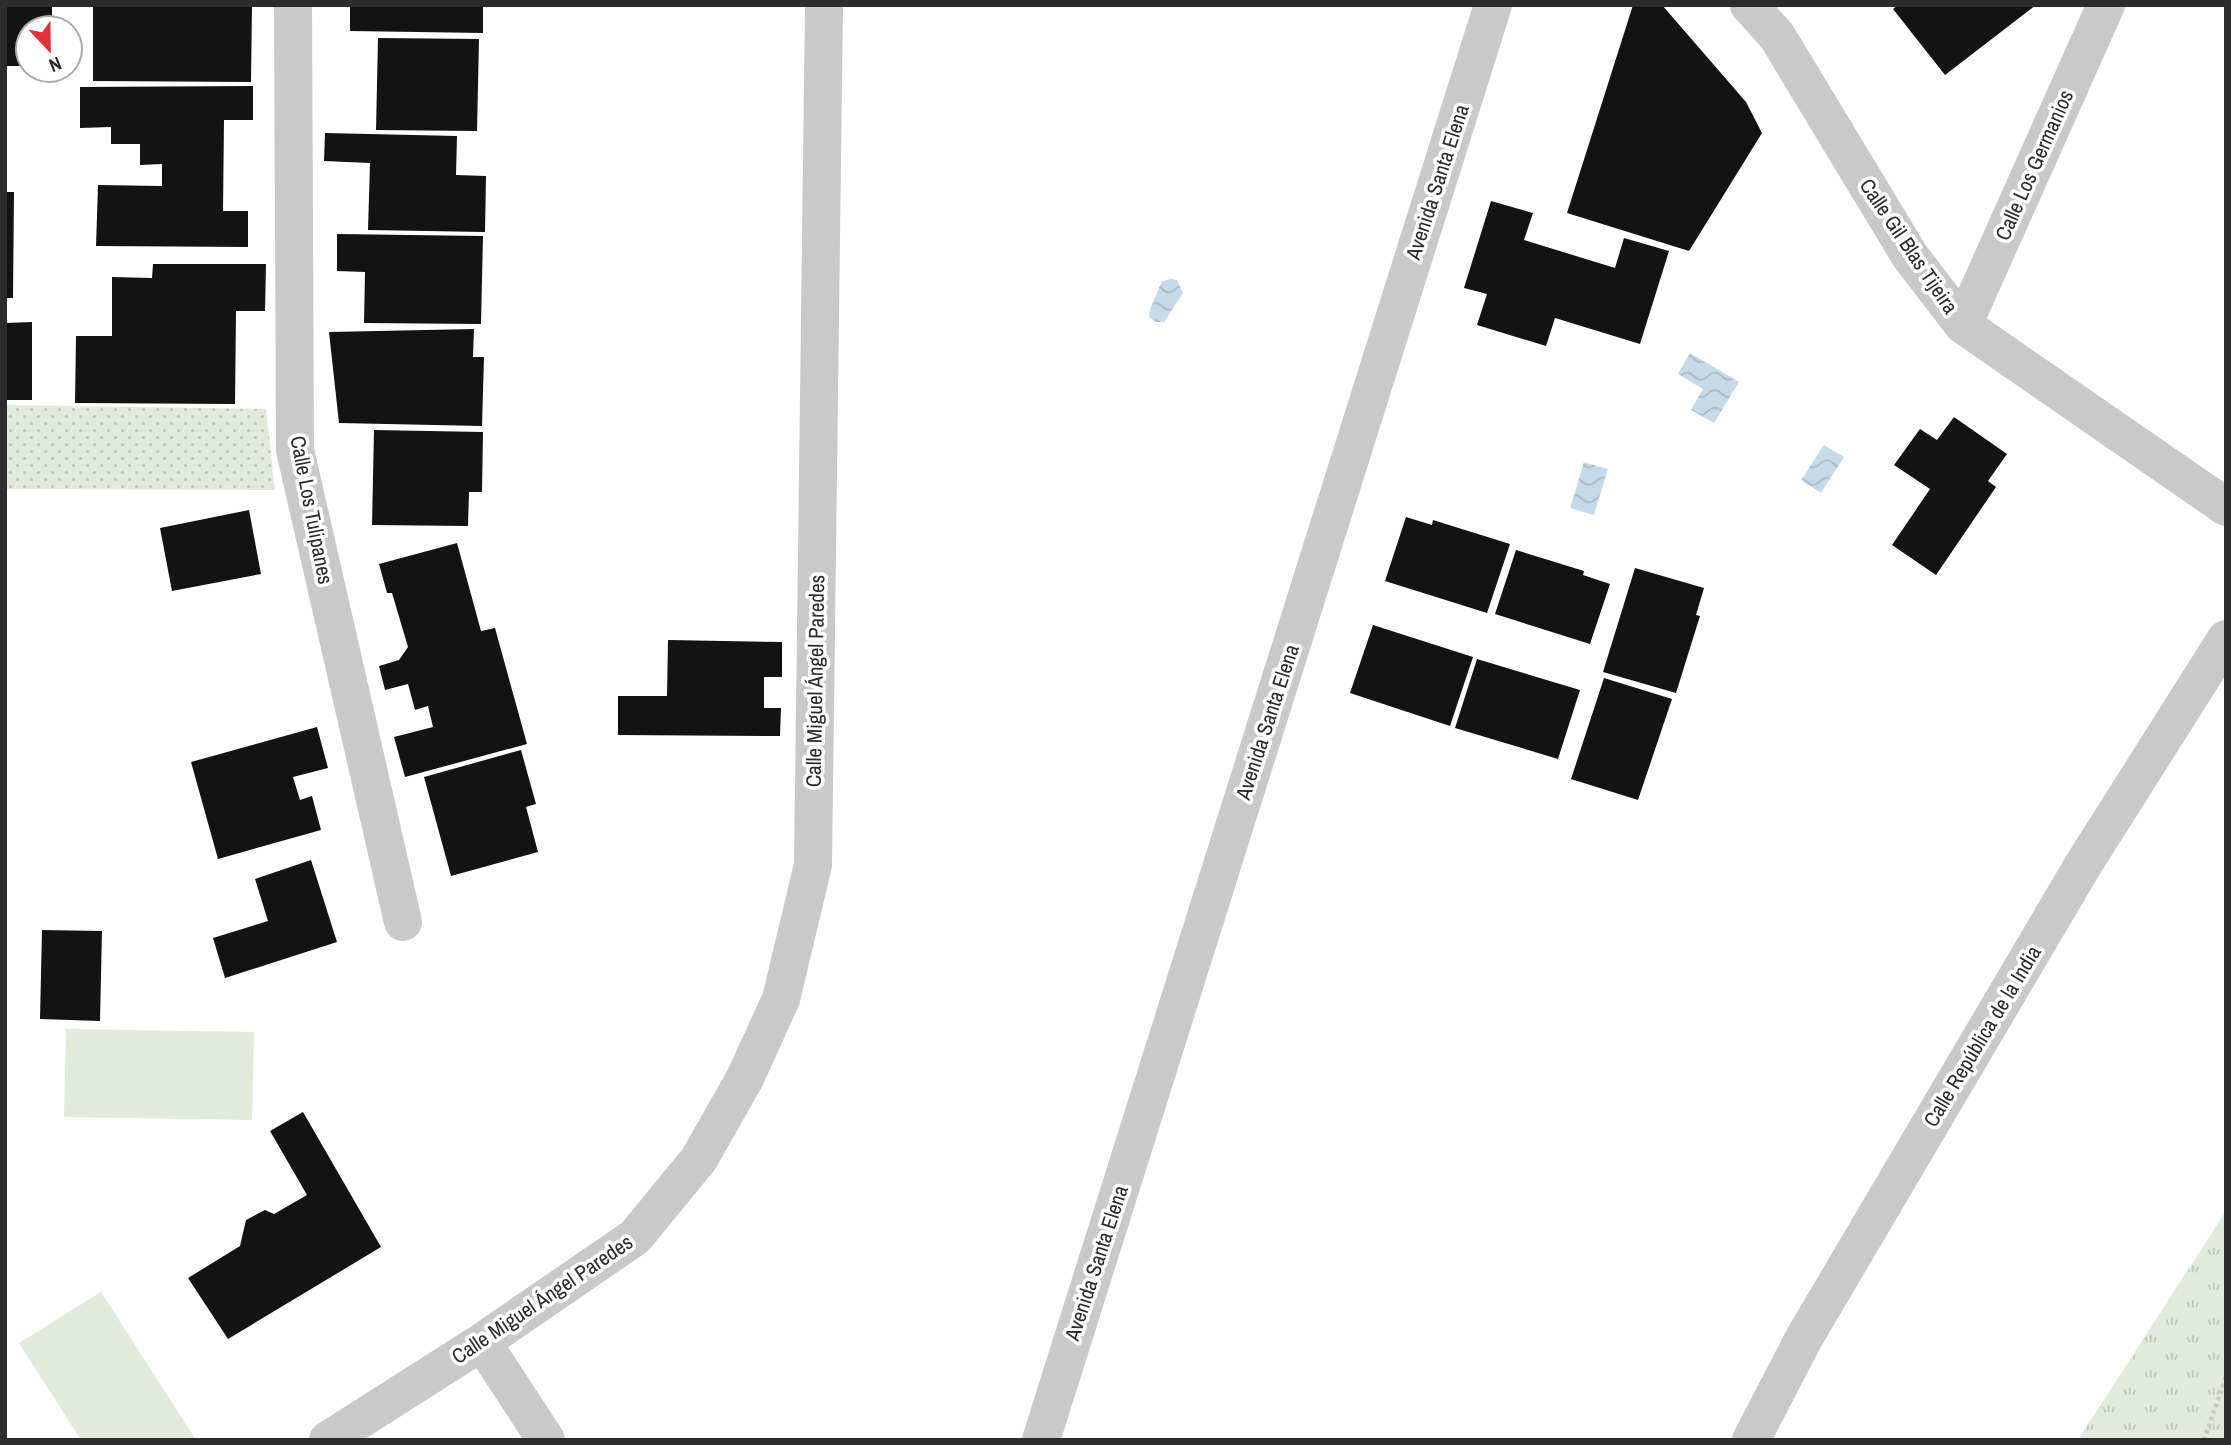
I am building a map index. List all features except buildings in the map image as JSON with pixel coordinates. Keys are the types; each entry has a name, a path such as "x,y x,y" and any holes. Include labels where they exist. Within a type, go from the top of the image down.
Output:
{"street":[{"name":"Calle Los Tulipanes","path":"293,5 295,450 403,922"},
{"name":"Calle Miguel Ángel Paredes","path":"328,1440 482,1342 635,1237 699,1159 746,1078 781,999 813,865 824,5"},
{"name":"Avenida Santa Elena","path":"1041,1440 1493,5"},
{"name":"Calle Gil Blas Tijeira","path":"1749,5 1777,36 1910,256 1963,325 2226,507"},
{"name":"Calle Los Germanios","path":"1963,325 2106,5"},
{"name":"Calle República de la India","path":"1751,1440 1804,1338 2083,865 2226,639"},
{"path":"482,1342 546,1440"}],"path":[{"path":"2204,1440 2226,1377"}],"green space":[{"path":"5,405 266,409 275,490 5,489"},
{"path":"66,1029 254,1032 252,1120 64,1117"},
{"path":"2226,1211 2226,1440 2078,1440"},
{"path":"101,1292 196,1440 81,1440 19,1343"}],"water":[{"path":"1177,280 1183,293 1164,322 1156,322 1149,317 1150,309 1162,281"},
{"path":"1690,353 1739,382 1714,423 1691,410 1703,389 1678,374"},
{"path":"1824,445 1844,457 1821,493 1801,480"},
{"path":"1584,462 1608,469 1594,515 1570,508"}]}
